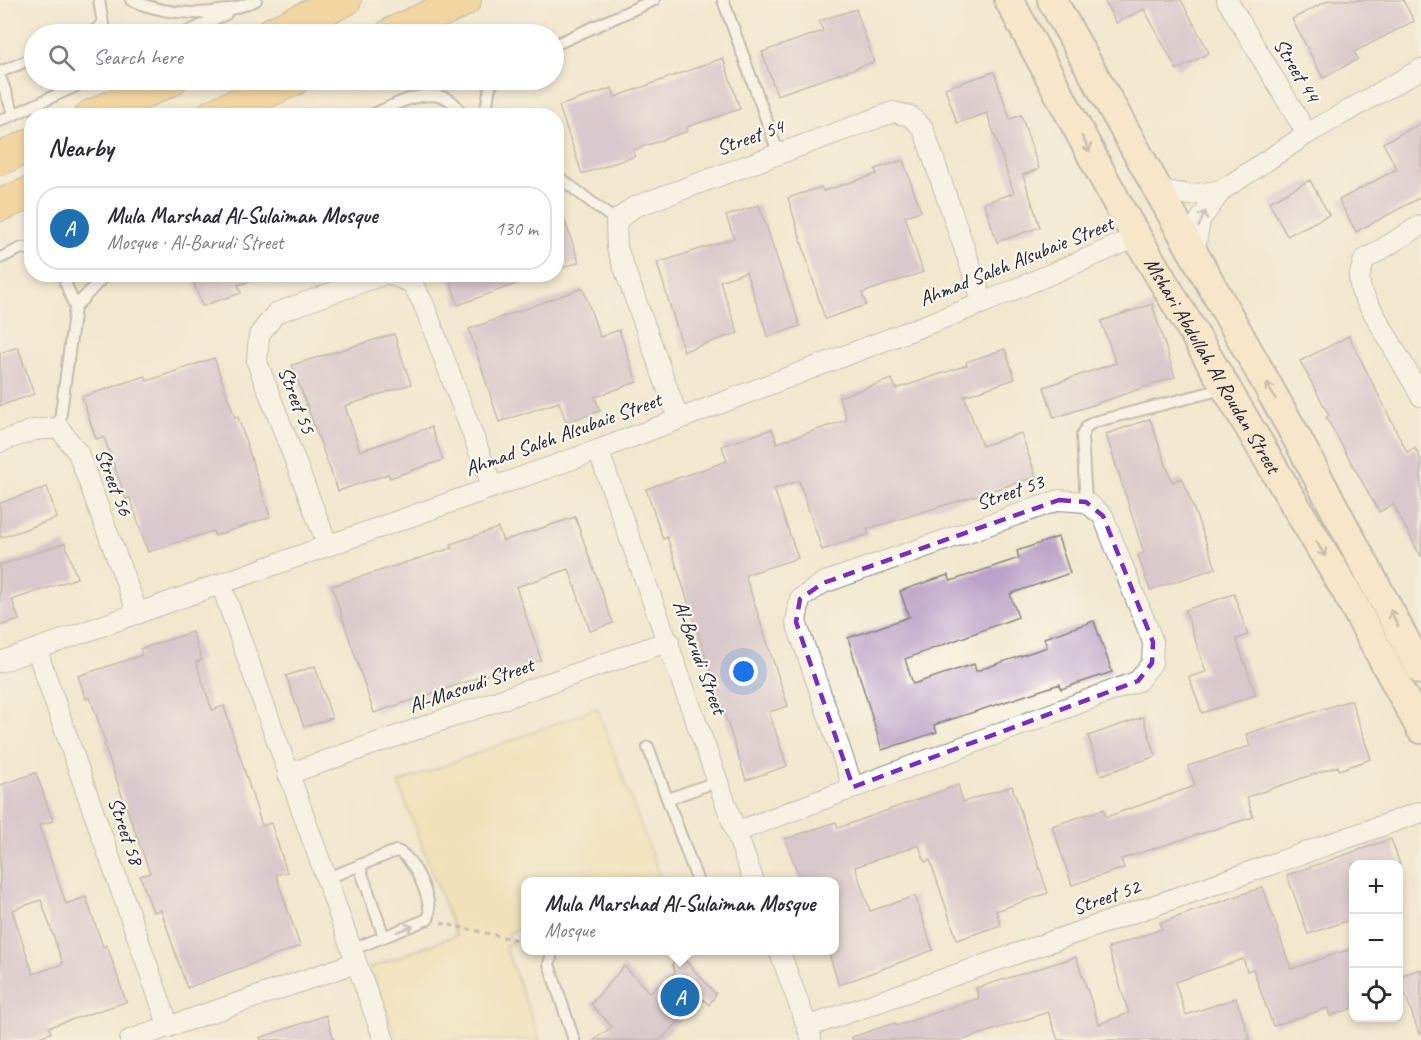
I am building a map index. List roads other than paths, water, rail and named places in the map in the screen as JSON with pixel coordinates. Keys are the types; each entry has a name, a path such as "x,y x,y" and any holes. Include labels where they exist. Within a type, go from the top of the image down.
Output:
{"main road":[{"path":"292,24 345,0"},
{"path":"413,24 465,0"},
{"path":"109,108 149,90"},
{"path":"229,108 270,90"},
{"path":"0,159 24,148"},
{"path":"0,205 24,195"}],"street":[{"name":"Mshari Abdullah Al Roudan Street","path":"1009,0 1137,237 1346,591 1421,729"},
{"name":"Mshari Abdullah Al Roudan Street","path":"1052,0 1161,190 1194,254 1418,659"},
{"name":"Street 44","path":"1227,0 1307,134"},
{"path":"1035,50 1047,60 1060,64 1065,62 1070,32"},
{"path":"1194,254 1200,220 1222,190 1307,134 1421,69"},
{"path":"1068,111 1069,95 1074,86 1081,83 1090,84 1105,94"},
{"name":"Street 54","path":"616,221 634,207 778,152 893,112 910,116 923,128 983,303"},
{"path":"1161,190 1190,195 1222,190"},
{"path":"616,221 617,248 678,418"},
{"path":"1421,225 1364,260 1359,278 1360,291 1421,396"},
{"name":"Ahmad Saleh Alsubaie Street","path":"0,662 37,651 492,486 598,450 983,303 1137,237"},
{"name":"Street 55","path":"328,546 257,362 260,336 276,313 371,282"},
{"name":"Street 55","path":"410,282 424,305 492,486"},
{"path":"0,442 34,430 59,428"},
{"name":"Street 56","path":"59,428 78,453 138,614"},
{"path":"1256,441 1273,458 1290,458 1295,449 1293,431"},
{"name":"Al-Barudi Street","path":"598,450 669,641 752,877"},
{"path":"1296,507 1300,498 1307,492 1326,491"},
{"name":"Street 53","path":"853,787 796,622 800,599 823,583 1059,500 1086,502"},
{"path":"736,832 1138,681 1152,663 1153,642 1103,516 1086,502"},
{"path":"221,584 384,1040"},
{"name":"Al-Masoudi Street","path":"288,774 669,641"},
{"name":"Street 58","path":"37,651 169,1027"},
{"name":"Street 52","path":"810,1034 1421,812"},
{"path":"780,955 810,1034"},
{"path":"130,1040 353,956"}],"lane":[{"path":"99,0 103,24"},
{"path":"131,0 142,5 199,14 234,10"},
{"path":"204,24 256,0"},
{"path":"564,40 654,0"},
{"path":"723,0 778,152"},
{"path":"0,72 24,62"},
{"path":"0,77 14,115"},
{"path":"29,108 68,90"},
{"path":"486,108 489,90"},
{"path":"388,108 410,98 426,96 451,101 457,108"},
{"path":"0,121 24,110"},
{"path":"564,181 616,221"},
{"path":"0,258 24,248"},
{"path":"59,428 75,307 65,282"},
{"path":"75,307 98,282"},
{"path":"1086,502 1082,436 1087,426 1094,422 1225,388"},
{"path":"648,747 696,877"},
{"path":"668,799 718,781"},
{"path":"325,879 396,851 407,855 430,907 428,920 384,937 353,956"},
{"path":"359,865 384,937"},
{"path":"552,955 549,964 574,1040"}],"place":[{"name":"Mula Marshad Al-Sulaiman Mosque","path":"680,997"}]}
